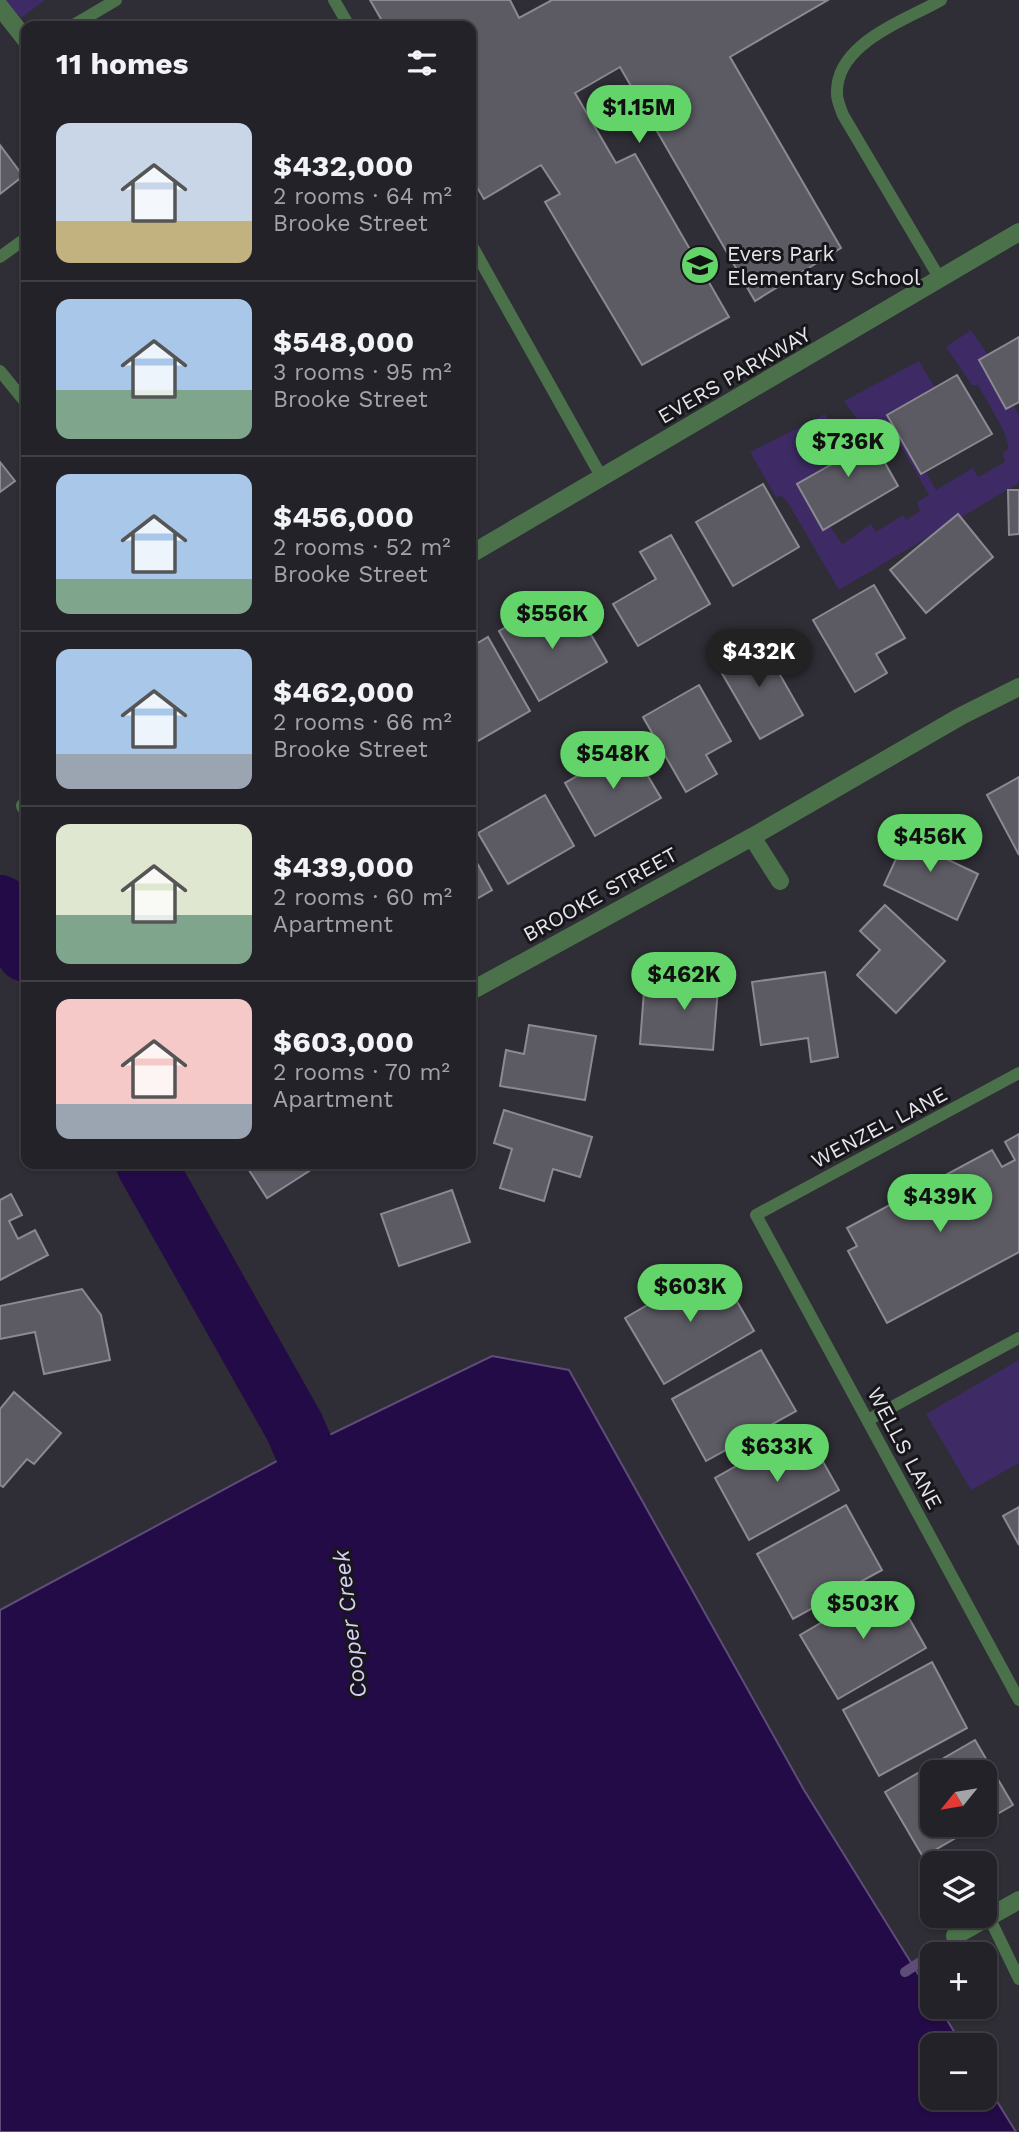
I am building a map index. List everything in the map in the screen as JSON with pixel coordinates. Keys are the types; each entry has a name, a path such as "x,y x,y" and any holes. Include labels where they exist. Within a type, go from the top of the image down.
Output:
{"street":[{"path":"0,8 21,34"},
{"name":"EVERS PARKWAY","path":"476,551 1019,232"},
{"name":"BROOKE STREET","path":"476,988 752,837 961,716 1019,687"},
{"path":"752,837 780,881"},
{"path":"997,1912 1019,1900"},
{"path":"955,1936 969,1928"}],"lane":[{"path":"80,21 116,0"},
{"path":"334,0 346,21"},
{"path":"940,279 849,126 837,94 848,58 860,46 941,0"},
{"path":"0,257 21,241"},
{"path":"476,263 602,478"},
{"path":"0,371 21,397"},
{"name":"WENZEL LANE","path":"757,1215 1019,1073"},
{"name":"WELLS LANE","path":"757,1215 1019,1700"},
{"path":"868,1420 1019,1338"},
{"path":"994,1928 1018,1975"}],"shaded area":[{"path":"0,0 45,0 13,24"},
{"path":"971,330 998,370 994,374 1019,415 1019,483 839,590 787,501 782,496 776,497 750,452 825,414 848,458 813,498 839,540 843,544 871,524 876,532 903,515 906,520 920,511 917,502 929,495 901,446 896,448 888,431 871,439 844,401 919,361 941,398 909,442 936,490 973,468 978,477 1005,462 1003,453 1009,449 1004,431 978,385 972,385 946,347"},
{"path":"1019,1360 1019,1463 971,1490 926,1414"}],"water":[{"path":"492,1356 569,1370 804,1790 920,1977 920,2019 946,2019 955,2033 920,2033 920,2110 997,2110 997,2101 1016,2132 0,2132 0,1610 288,1455"}],"building":[{"name":"Evers Park Elementary School","path":"370,0 510,0 519,18 552,0 828,0 730,57 841,248 755,301 620,67 575,93 616,163 635,154 729,317 642,365 545,202 560,194 541,165 484,199 476,185 476,21 382,21"},
{"path":"0,145 21,173 21,178 0,194"},
{"path":"1019,337 1019,402 1006,409 979,360"},
{"path":"957,375 992,434 921,474 887,415"},
{"path":"862,422 898,486 823,530 797,484 841,459 830,441"},
{"path":"0,462 15,481 0,492"},
{"path":"763,484 799,547 733,586 696,522"},
{"path":"1008,490 1019,490 1019,534 1009,535"},
{"path":"958,514 993,557 926,613 890,570"},
{"path":"671,535 710,604 638,646 613,604 656,579 640,552"},
{"path":"874,585 905,638 876,654 887,673 855,692 813,620"},
{"path":"537,609 547,626 576,609 607,662 539,701 499,631"},
{"path":"488,637 530,711 476,742 476,644"},
{"path":"759,638 803,715 760,739 716,663"},
{"path":"699,685 731,741 706,755 717,774 686,792 643,717"},
{"path":"630,746 661,798 595,836 565,783"},
{"path":"1019,777 1019,855 987,795"},
{"path":"545,795 574,846 508,884 478,833"},
{"path":"912,824 945,839 938,855 978,874 957,920 884,885"},
{"path":"476,861 492,890 476,899"},
{"path":"885,905 945,961 896,1013 857,975 880,950 860,931"},
{"path":"688,962 720,964 713,1050 640,1044 644,991 686,994"},
{"path":"825,972 838,1057 811,1062 808,1038 761,1045 752,982"},
{"path":"529,1025 596,1036 585,1100 500,1086 506,1050 524,1054"},
{"path":"504,1110 592,1137 580,1177 553,1169 544,1201 500,1188 512,1149 494,1143"},
{"path":"1019,1134 1019,1252 887,1323 848,1251 857,1246 847,1228 992,1150 1002,1167 1015,1160 1005,1142"},
{"path":"248,1169 312,1169 267,1198"},
{"path":"452,1190 470,1242 399,1266 381,1214"},
{"path":"11,1194 22,1215 9,1221 18,1239 35,1230 48,1255 0,1280 0,1200"},
{"path":"716,1265 754,1331 664,1384 625,1318"},
{"path":"82,1289 101,1315 110,1360 44,1374 35,1332 0,1339 0,1306"},
{"path":"761,1350 796,1411 706,1461 672,1399"},
{"path":"14,1392 61,1433 34,1464 27,1459 3,1487 0,1485 0,1409"},
{"path":"804,1428 839,1490 749,1540 715,1478"},
{"path":"846,1505 882,1570 793,1619 757,1554"},
{"path":"1019,1507 1019,1545 1003,1516"},
{"path":"889,1583 926,1648 838,1699 800,1635"},
{"path":"932,1662 967,1728 879,1776 843,1710"},
{"path":"975,1740 987,1760 940,1760"},
{"path":"920,1772 920,1838 956,1838 933,1851 920,1852 885,1792"},
{"path":"998,1779 1013,1805 998,1814"}],"waterway":[{"name":"Cooper Creek","path":"0,905 21,943"},
{"name":"Cooper Creek","path":"149,1169 294,1426 336,1522"},
{"path":"905,1972 920,1962"}],"place":[{"name":"Evers Park Elementary School","path":"700,265"}]}
